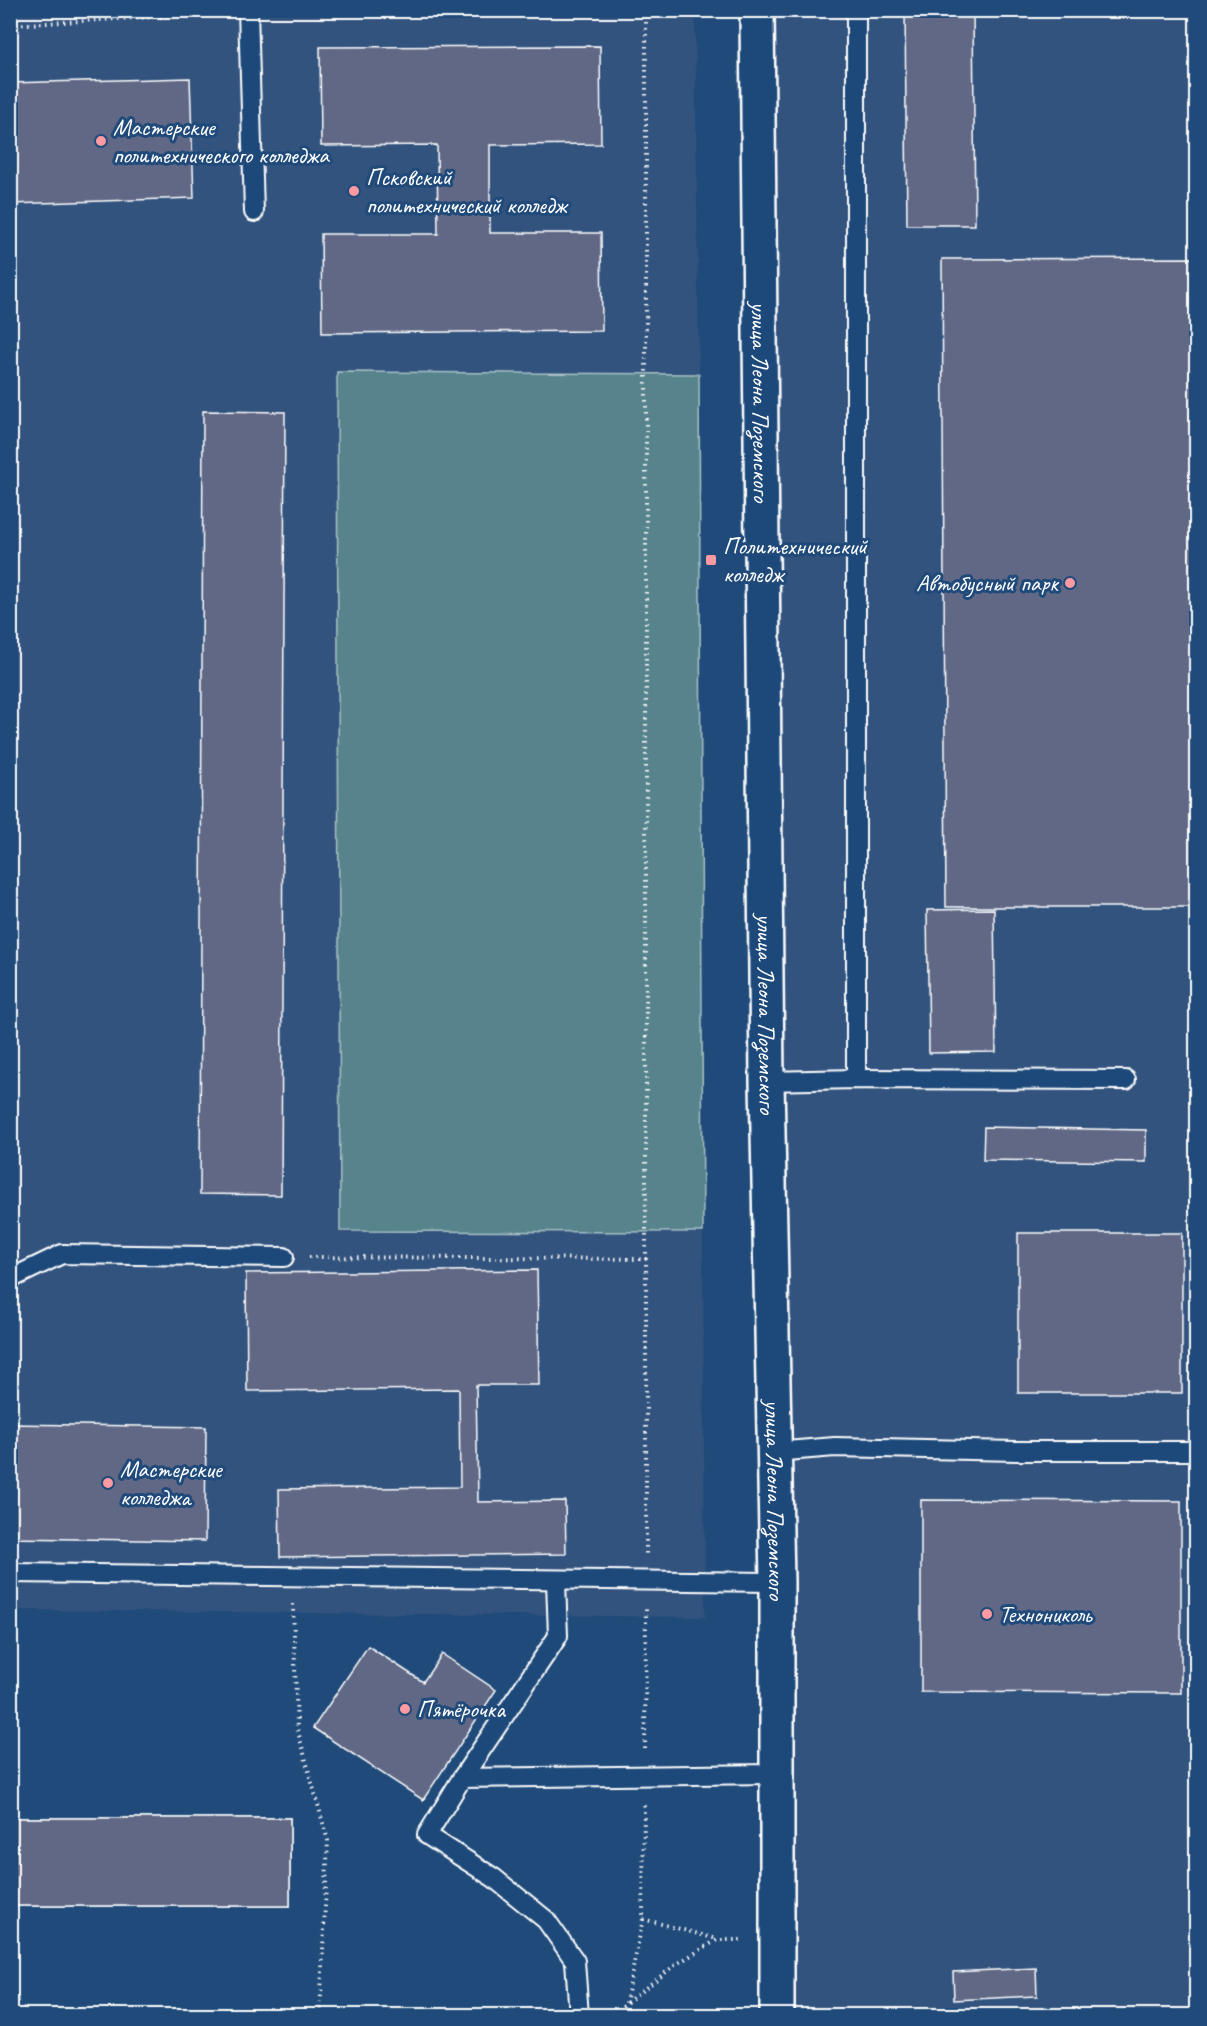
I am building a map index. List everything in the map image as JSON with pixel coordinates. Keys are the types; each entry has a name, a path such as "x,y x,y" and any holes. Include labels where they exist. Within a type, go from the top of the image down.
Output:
{"highway":[{"name":"улица Леона Поземского","path":"757,10 767,1081 777,1582 777,2016"}],"lane":[{"path":"856,10 856,1079"},
{"path":"248,11 254,212"},
{"path":"767,1081 1126,1080"},
{"path":"10,1279 62,1254 284,1257"},
{"path":"774,1452 835,1447 1016,1451 1187,1451 1197,1449"},
{"path":"10,1572 556,1581 777,1582"},
{"path":"556,1581 558,1636 462,1778 427,1835 494,1878 546,1920 575,1961 579,2016"},
{"path":"462,1778 777,1774"}],"path":[{"path":"10,25 287,10"},
{"path":"626,2003 643,1919 647,1259 646,10"},
{"path":"284,1257 647,1259"},
{"path":"292,1577 297,1728 328,1841 320,2016"},
{"path":"643,1919 717,1940 777,1941"},
{"path":"615,2016 626,2003 678,1963 717,1940"}],"shaded area":[{"path":"11,11 695,11 699,374 338,372 340,1230 703,1232 705,1617 11,1610"},
{"path":"767,11 1196,11 1196,2015 787,2015"}],"green space":[{"path":"337,372 699,374 703,1232 340,1231"}],"building":[{"path":"905,10 973,10 975,225 907,225"},
{"name":"Псковский политехнический колледж","path":"600,46 601,144 490,145 490,233 601,233 602,331 322,333 321,234 438,234 437,145 321,146 320,47"},
{"name":"Мастерские политехнического колледжа","path":"190,78 194,198 10,204 10,83"},
{"name":"Автобусный парк","path":"1196,258 1196,907 946,907 942,259"},
{"path":"203,411 285,412 281,1195 200,1194"},
{"path":"994,909 996,1052 929,1053 927,910"},
{"path":"984,1127 1146,1130 1146,1162 983,1160"},
{"path":"1018,1233 1182,1233 1182,1393 1018,1393"},
{"path":"537,1270 539,1385 476,1385 478,1502 565,1501 566,1554 280,1557 279,1489 460,1487 459,1389 247,1391 246,1273"},
{"name":"Мастерские колледжа","path":"10,1424 206,1427 205,1541 10,1538"},
{"path":"921,1500 1181,1501 1181,1693 921,1692"},
{"name":"Пятёрочка","path":"368,1646 423,1682 442,1654 496,1690 423,1800 313,1728"},
{"path":"10,1818 290,1818 290,1906 10,1906"},
{"path":"10,1818 290,1818 290,1906 10,1906"},
{"path":"1036,1968 1037,1996 954,2000 953,1972"}],"place":[{"name":"Мастерские политехнического колледжа","path":"101,141"},
{"name":"Псковский политехнический колледж","path":"354,191"},
{"name":"Политехнический колледж","path":"711,560"},
{"name":"Автобусный парк","path":"1070,583"},
{"name":"Мастерские колледжа","path":"108,1483"},
{"name":"Технониколь","path":"987,1614"},
{"name":"Пятёрочка","path":"405,1709"}]}
